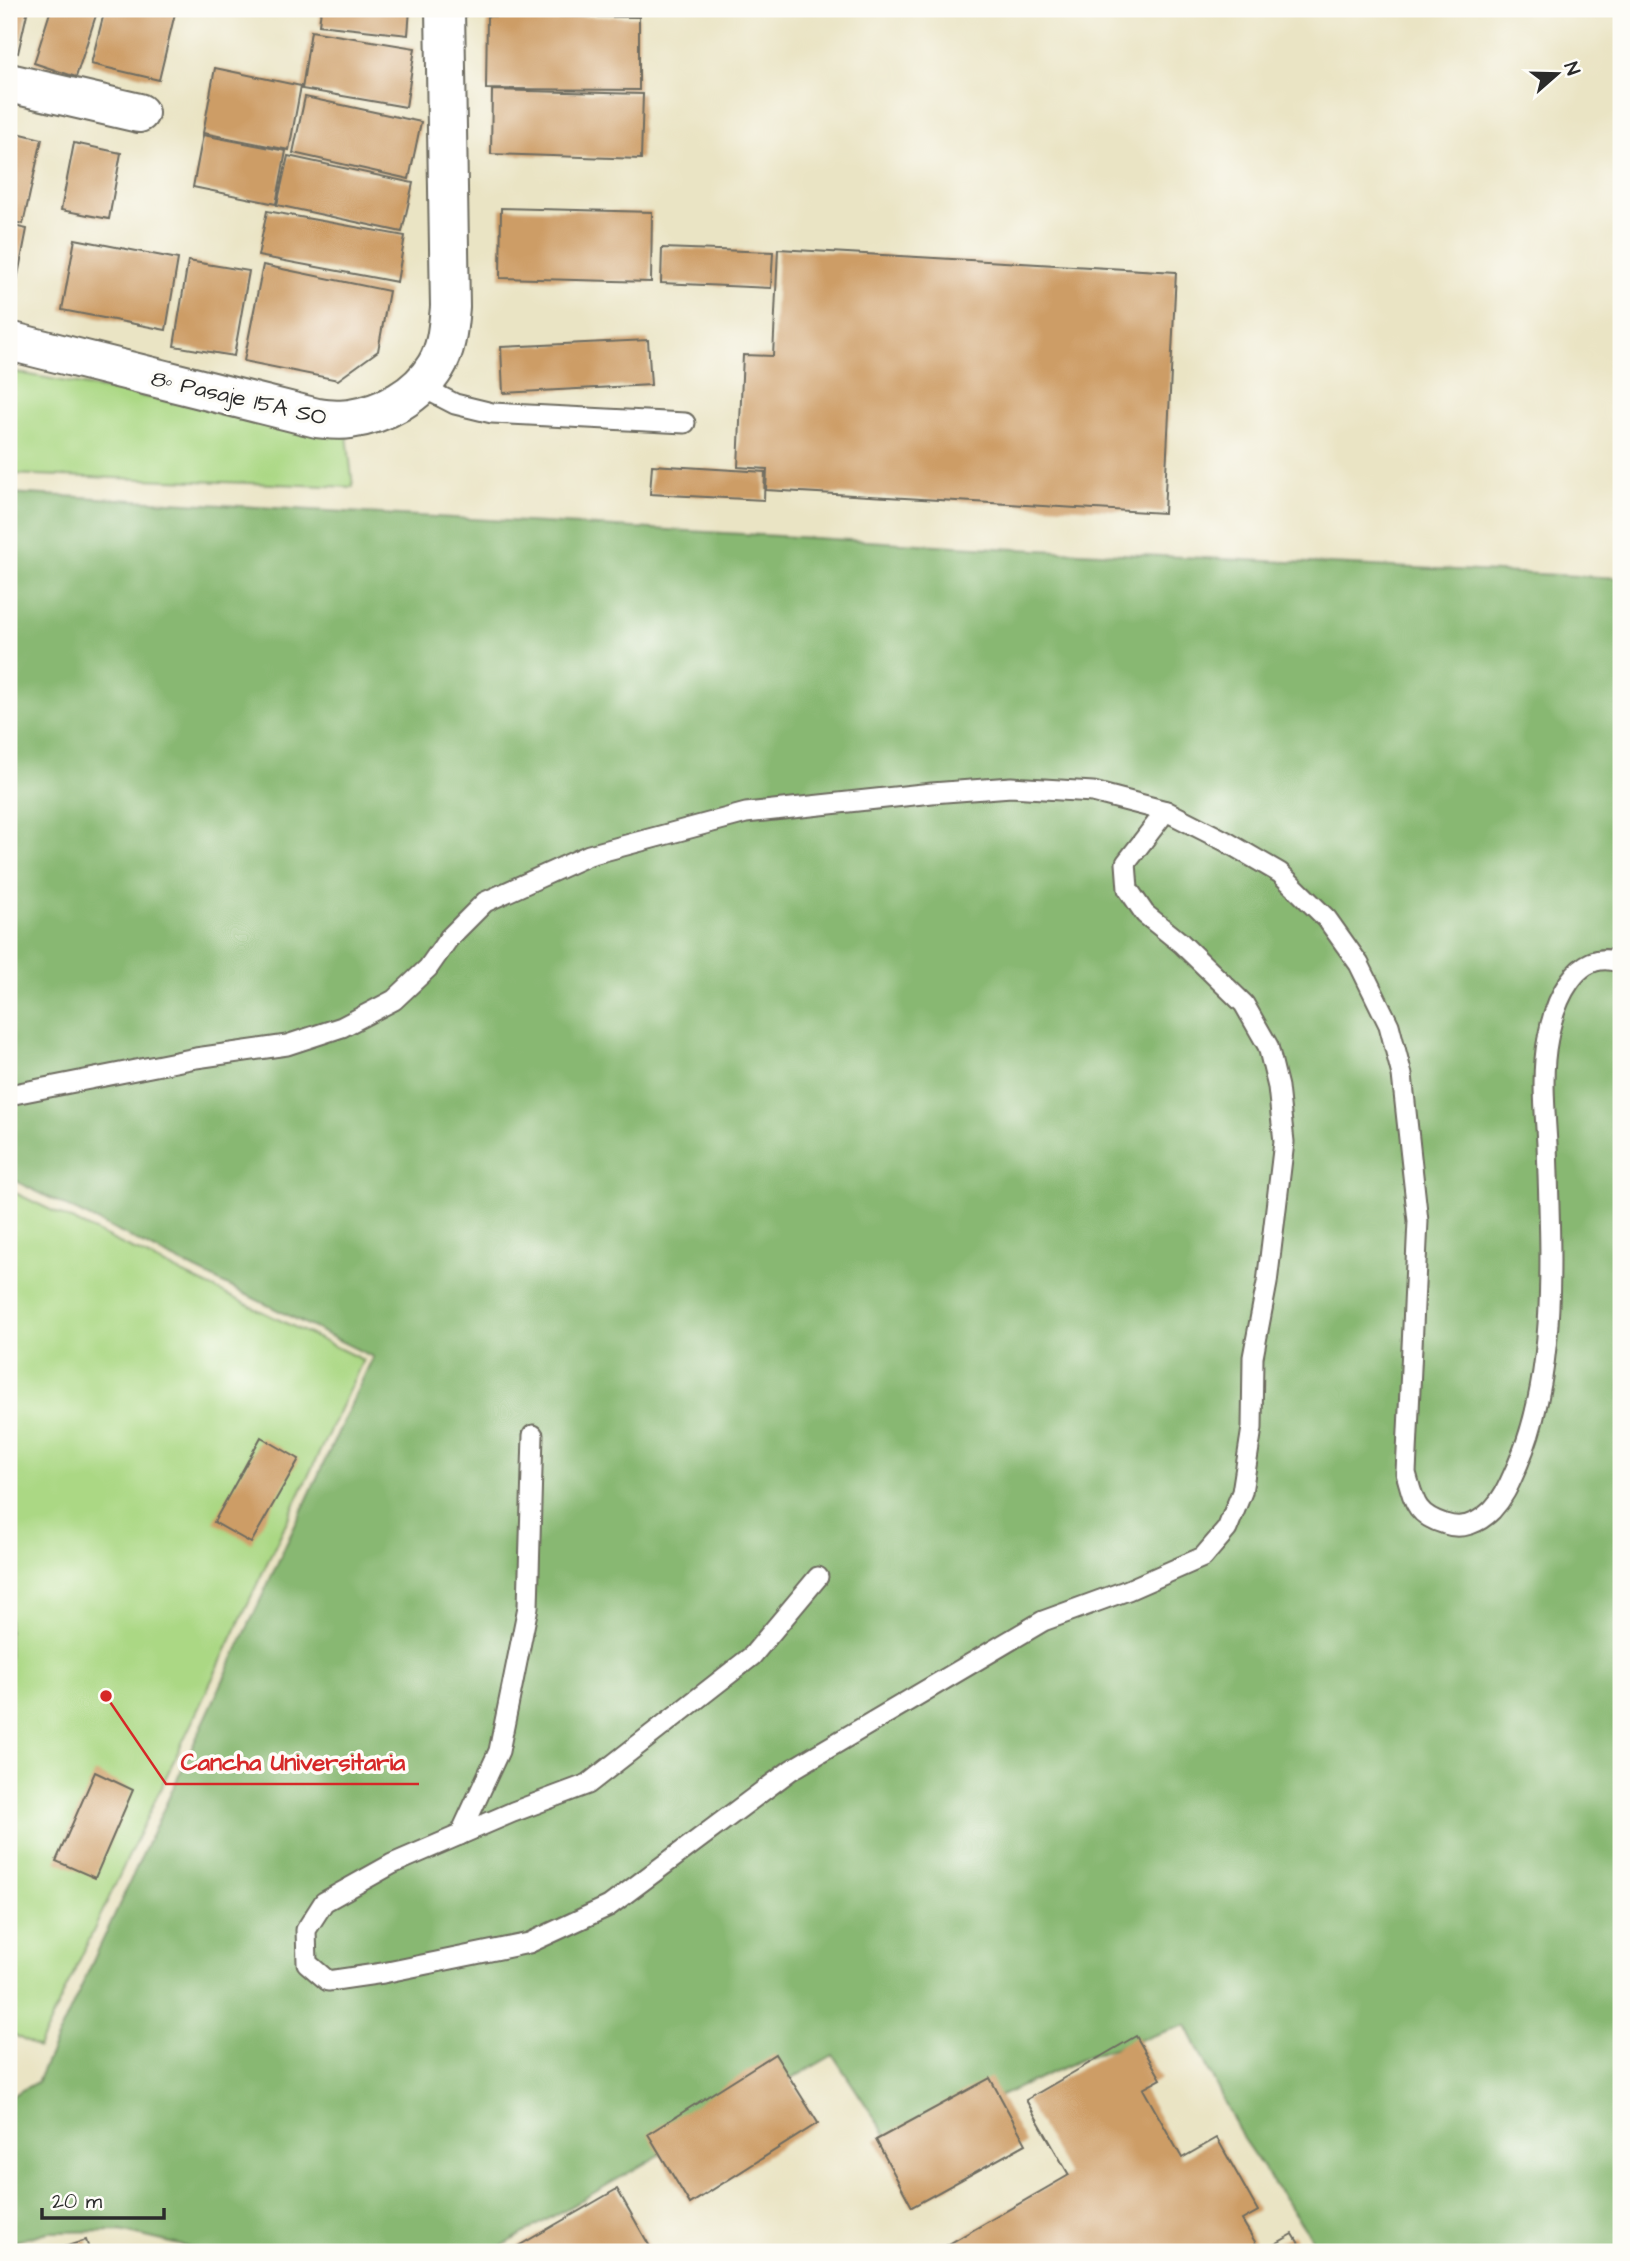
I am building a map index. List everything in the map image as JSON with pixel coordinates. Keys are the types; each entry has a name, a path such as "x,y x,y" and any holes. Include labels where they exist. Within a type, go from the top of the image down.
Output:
{"street":[{"name":"8º Pasaje 15A SO","path":"9,341 317,418 348,420 398,404 420,386 437,365 447,337 450,307 445,9"},
{"path":"9,83 139,114"}],"lane":[{"path":"420,386 455,404 492,413 685,424"},
{"path":"9,1095 196,1058 287,1045 342,1027 394,1000 428,968 449,938 485,902 589,855 746,813 1011,787 1093,792 1166,811 1280,873 1327,919 1359,964 1389,1025 1402,1075 1418,1221 1406,1473 1415,1503 1429,1519 1455,1528 1482,1520 1504,1496 1525,1447 1539,1399 1547,1332 1549,1239 1544,1081 1548,1038 1562,996 1576,971 1597,959 1621,963"},
{"path":"818,1577 752,1656 588,1784 513,1812 392,1864 324,1902 306,1930 307,1963 328,1981 383,1973 529,1943 609,1906 791,1770 1043,1621 1140,1586 1203,1557 1227,1529 1242,1492 1252,1428 1253,1356 1268,1283 1284,1142 1278,1087 1268,1046 1244,1004 1181,943 1145,914 1128,889 1126,863 1166,811"},
{"path":"460,1835 499,1751 528,1606 533,1435"}],"green space":[{"path":"9,371 347,435 353,487 9,474"},
{"path":"9,493 955,546 1621,578 1621,2252 1321,2252 1243,2139 1186,2025 1086,2057 891,2143 833,2055 491,2252 201,2252 120,2231 48,2232 9,2243 9,2097 37,2082 373,1357 9,1178"},
{"path":"9,1190 363,1360 38,2048 9,2032"}],"building":[{"path":"9,9 28,9 18,53 9,51"},
{"path":"51,9 98,9 76,77 34,63"},
{"path":"105,9 176,9 159,80 91,64"},
{"path":"321,9 410,9 408,35 319,25"},
{"path":"631,9 631,12 595,11"},
{"path":"487,16 639,17 639,90 486,89"},
{"path":"311,31 415,48 406,107 302,89"},
{"path":"215,68 301,86 289,150 203,133"},
{"path":"492,90 643,94 641,159 491,154"},
{"path":"305,97 421,122 409,179 293,153"},
{"path":"9,131 42,139 23,224 9,221"},
{"path":"203,135 286,151 276,204 193,187"},
{"path":"74,143 121,153 109,219 61,210"},
{"path":"288,156 413,183 402,232 277,205"},
{"path":"501,208 652,212 651,282 500,278"},
{"path":"267,211 405,236 397,282 258,256"},
{"path":"9,225 27,229 13,301 9,300"},
{"path":"75,239 178,259 166,330 62,310"},
{"path":"662,248 773,252 771,288 661,283"},
{"path":"778,249 1176,272 1164,513 766,490 767,469 738,467 743,355 773,356"},
{"path":"188,261 249,271 234,356 174,346"},
{"path":"263,265 389,291 378,351 338,380 244,361"},
{"path":"648,340 651,385 503,393 501,347"},
{"path":"652,465 765,472 764,500 650,494"},
{"path":"261,1437 299,1459 251,1543 214,1522"},
{"path":"95,1772 133,1790 95,1878 56,1861"},
{"path":"1136,2036 1161,2079 1143,2089 1182,2158 1217,2138 1258,2211 1242,2220 1261,2252 935,2252 1069,2175 1026,2100"},
{"path":"775,2054 818,2123 690,2204 648,2134"},
{"path":"990,2078 1026,2144 912,2207 876,2140"},
{"path":"617,2189 653,2252 508,2252"},
{"path":"1293,2234 1304,2252 1261,2252"},
{"path":"86,2240 90,2252 49,2252"}],"place":[{"name":"Cancha Universitaria","path":"106,1696"}]}
